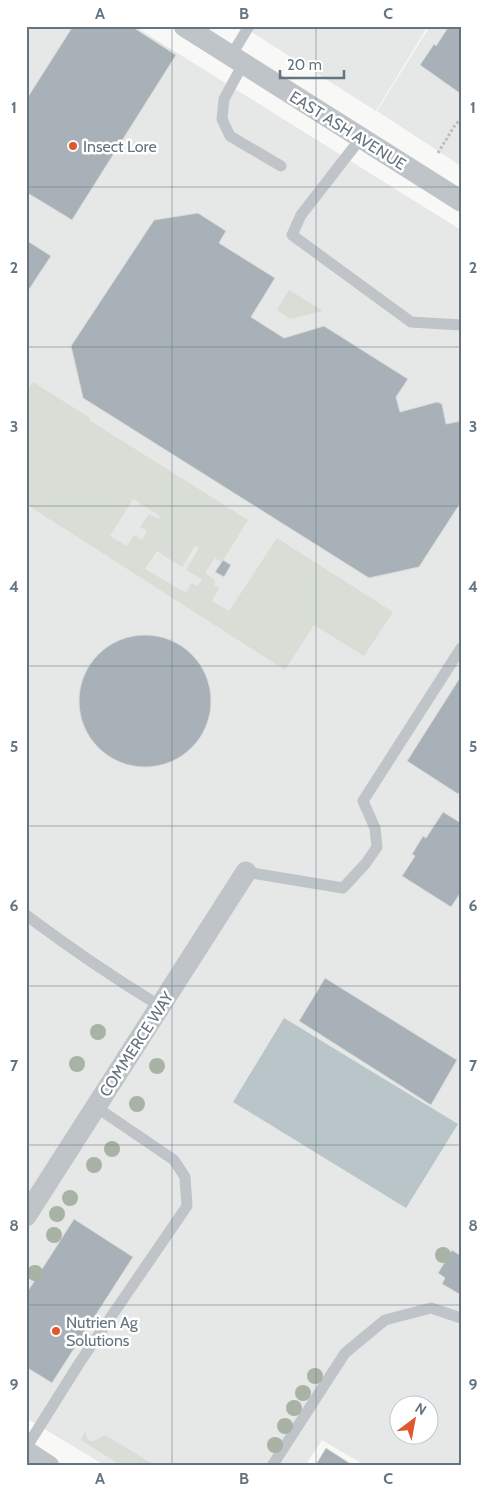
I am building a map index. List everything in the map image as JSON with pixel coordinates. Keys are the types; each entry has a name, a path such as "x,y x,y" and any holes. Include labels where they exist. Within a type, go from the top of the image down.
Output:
{"street":[{"name":"EAST ASH AVENUE","path":"184,26 461,201"},
{"name":"COMMERCE WAY","path":"26,1216 246,872"},
{"path":"26,1450 49,1466"}],"lane":[{"path":"249,26 224,98 222,119 230,136 280,166"},
{"path":"361,138 301,215 292,235 411,322 461,325"},
{"path":"246,872 342,888 348,882 366,863 376,847 375,828 363,801 461,648"},
{"path":"26,915 86,959 160,1006"},
{"path":"26,1450 80,1362 187,1206 185,1176 174,1160 96,1107"},
{"path":"272,1466 345,1353 385,1320 431,1308 461,1318"}],"path":[{"path":"438,153 455,125 461,119"}],"shaded area":[{"path":"32,26 134,26 461,230 461,1466 366,1466 322,1440 305,1466 106,1466 26,1418 26,35"},
{"path":"242,26 428,26 376,111"},
{"path":"430,26 461,26 461,166 377,111"},
{"path":"289,290 323,311 290,319 277,310"},
{"path":"33,382 90,418 89,420 248,520 222,562 215,558 205,573 215,580 214,585 219,588 212,601 229,611 277,538 393,612 364,656 314,625 285,670 26,504 26,393","holes":["133,499 160,516 158,519 149,514 140,527 147,531 142,540 134,535 127,546 110,536","195,546 199,548 186,570 202,579 198,586 191,583 186,593 145,569 157,551 182,567"]},
{"path":"284,1018 458,1124 406,1208 233,1102"},
{"path":"85,1431 90,1441 105,1435 156,1466 122,1466 81,1440"}],"building":[{"name":"Insect Lore","path":"73,26 131,26 176,55 72,220 26,192 26,100"},
{"path":"449,26 461,26 461,94 420,65 434,44 436,46"},
{"path":"198,213 226,231 219,243 275,278 251,317 284,338 324,326 408,379 396,397 400,412 437,402 442,404 446,424 461,421 461,502 419,567 369,578 83,398 71,346 154,220"},
{"path":"26,240 51,256 26,294"},
{"path":"223,560 231,565 224,577 215,572"},
{"path":"145,635 158,636 170,640 192,654 206,676 210,688 210,714 206,726 192,748 170,762 158,766 145,767 132,766 120,762 98,748 84,726 80,714 79,701 80,688 84,676 98,654 120,640 132,636"},
{"path":"461,676 461,790 458,794 407,761"},
{"path":"443,812 461,823 461,892 451,907 402,876 415,856 412,854 423,836 426,838"},
{"path":"325,978 457,1060 431,1105 299,1021"},
{"name":"Nutrien Ag Solutions","path":"74,1219 133,1257 52,1383 26,1367 26,1294"},
{"path":"452,1250 461,1256 461,1295 442,1284 445,1278 438,1273"},
{"path":"326,1448 354,1466 315,1466"}],"place":[{"name":"Insect Lore","path":"73,146"},
{"name":"Nutrien Ag Solutions","path":"56,1331"}]}
